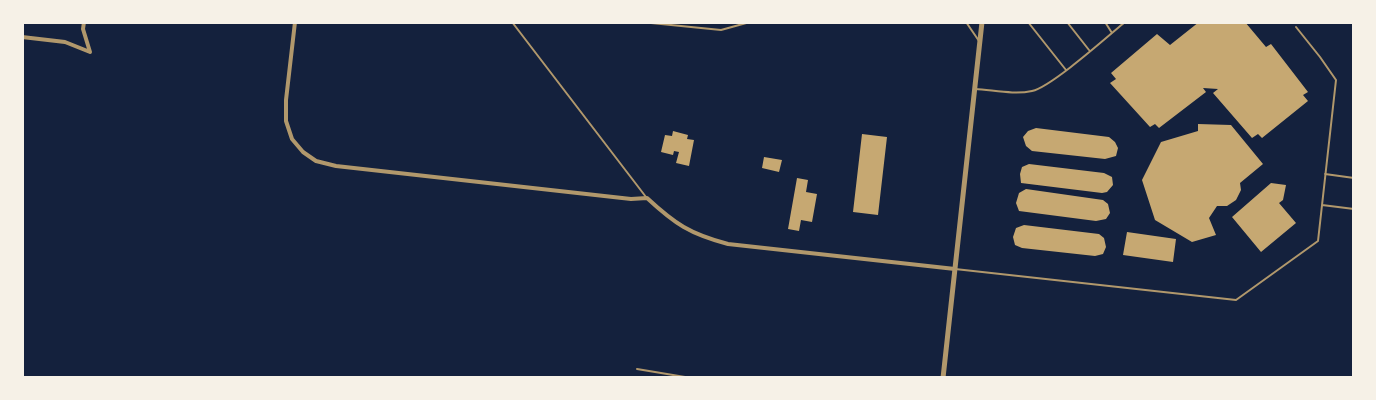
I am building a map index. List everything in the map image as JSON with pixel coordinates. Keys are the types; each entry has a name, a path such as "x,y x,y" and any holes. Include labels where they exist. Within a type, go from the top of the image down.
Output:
{"street":[{"path":"22,37 65,42 90,52 83,29 84,22"},
{"path":"295,22 286,100 286,121 292,139 303,152 316,161 336,166 631,199 646,198 662,213 682,227 702,237 728,244 955,269"},
{"path":"943,378 982,22"}],"lane":[{"path":"512,22 646,198"},
{"path":"641,22 721,30 750,22"},
{"path":"966,22 980,42"},
{"path":"1028,22 1066,70"},
{"path":"1067,22 1089,51"},
{"path":"1104,22 1112,33"},
{"path":"975,89 1014,92 1034,91 1066,70 1125,22"},
{"path":"955,269 1236,300 1318,241 1336,80 1296,27"},
{"path":"1325,174 1354,178"},
{"path":"1322,205 1354,209"},
{"path":"636,368 691,378"}],"building":[{"path":"1199,22 1245,22 1266,47 1271,44 1308,92 1303,95 1308,101 1262,138 1258,134 1252,138 1213,93 1218,89 1203,88 1206,92 1159,128 1155,124 1150,127 1110,83 1116,79 1111,73 1157,34 1170,45"},
{"path":"1198,124 1231,125 1263,164 1240,183 1241,190 1236,200 1227,206 1217,206 1209,218 1216,235 1192,242 1155,220 1142,180 1161,142 1198,131"},
{"path":"1036,128 1109,137 1118,148 1116,156 1105,159 1032,151 1026,146 1023,137 1028,131"},
{"path":"673,131 688,135 687,139 694,140 689,166 676,163 679,152 674,151 673,155 661,152 665,135 672,136"},
{"path":"862,134 887,137 878,215 853,212"},
{"path":"764,157 782,160 779,172 762,168"},
{"path":"1029,164 1104,173 1112,177 1113,185 1107,192 1102,193 1021,183 1020,174 1022,167"},
{"path":"797,178 808,180 806,192 817,194 812,222 801,220 799,231 788,229"},
{"path":"1271,183 1286,185 1283,200 1279,203 1296,223 1261,252 1232,217"},
{"path":"1026,189 1103,200 1108,204 1110,213 1106,219 1096,221 1019,211 1016,203 1019,193"},
{"path":"1024,225 1099,234 1104,238 1106,247 1103,254 1095,256 1022,248 1015,245 1013,237 1016,228"},
{"path":"1127,232 1176,239 1173,262 1123,255"}]}
